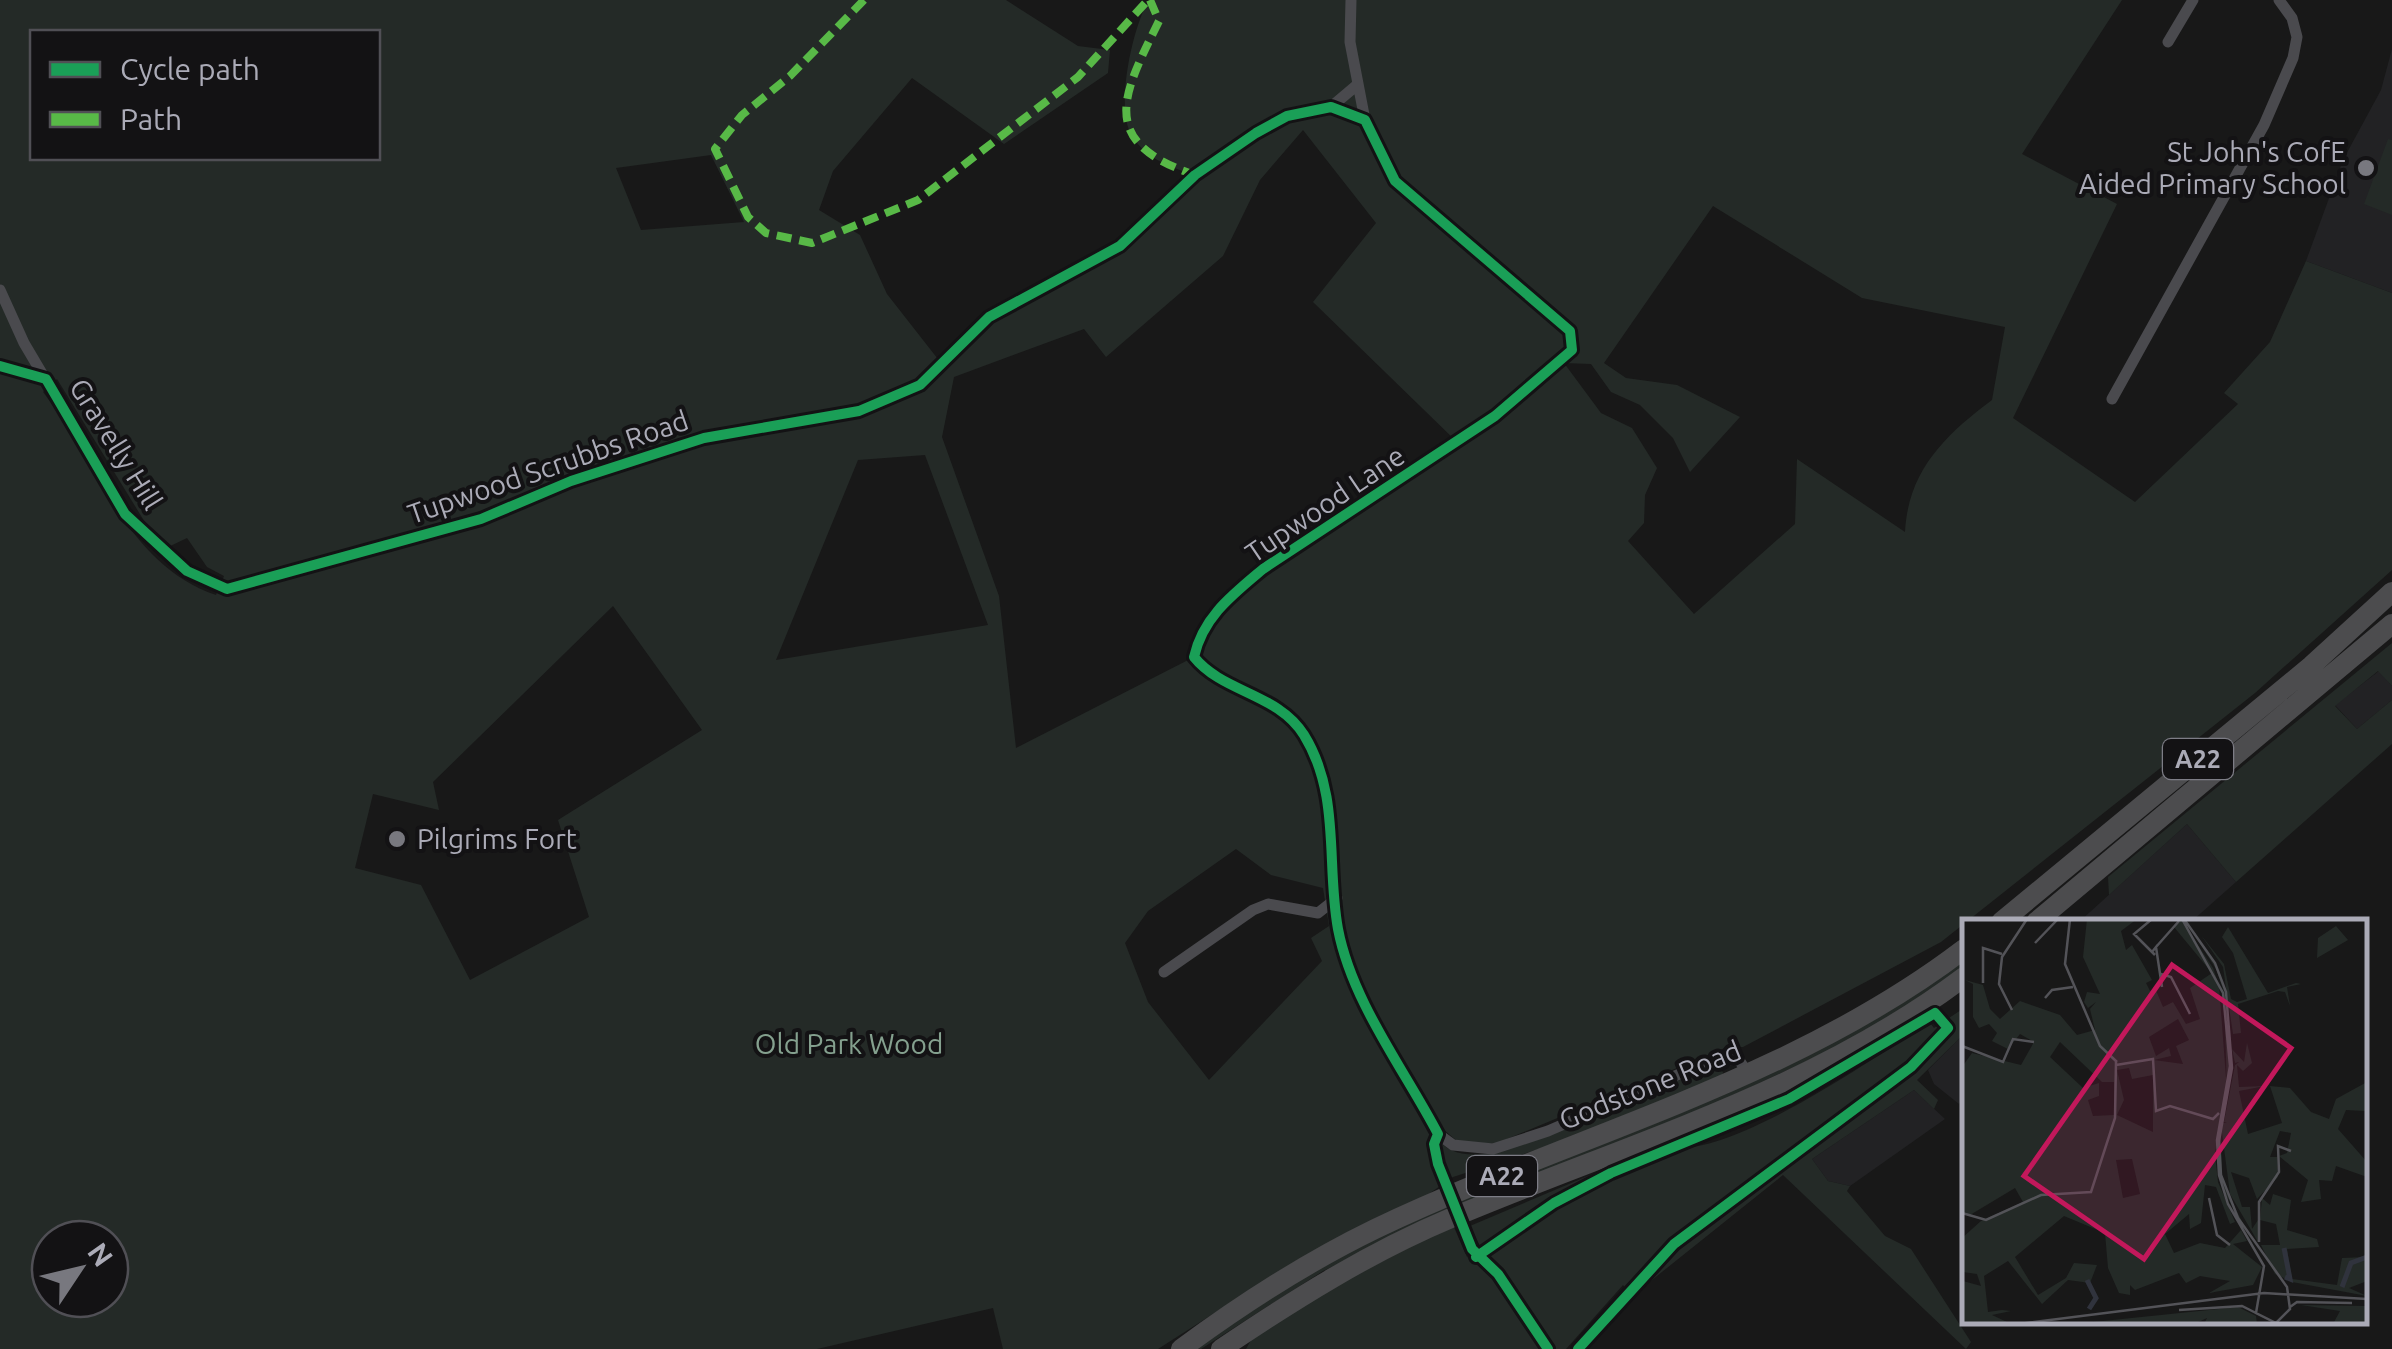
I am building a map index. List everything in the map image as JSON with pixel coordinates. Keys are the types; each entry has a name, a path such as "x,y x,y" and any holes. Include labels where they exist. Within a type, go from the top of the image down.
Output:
{"highway":[{"name":"A22","path":"2005,919 2311,666 2392,592"},
{"name":"A22","path":"2040,919 2392,624"},
{"name":"Godstone Road","path":"1186,1346 1252,1300 1375,1230 1748,1075 1880,1008 1962,950"},
{"name":"Godstone Road","path":"1222,1349 1300,1296 1448,1219 1705,1118 1842,1056 1962,978"}],"street":[{"name":"Tupwood Lane","path":"1351,0 1350,42 1365,120 1395,181 1564,325 1573,339 1572,350 1563,362 1496,416 1263,570 1229,597 1201,630 1194,657 1205,670 1261,696 1305,736 1318,766 1332,825 1338,928 1368,1010 1438,1134 1453,1145 1492,1149 1548,1131 1714,1059 1739,1060 1748,1075"},
{"path":"2168,42 2193,0"},
{"path":"2112,399 2264,125 2297,37 2292,18 2279,0"},
{"path":"1357,85 1331,107 1365,120"},
{"name":"Tupwood Scrubbs Road","path":"227,589 481,518 571,481 704,438 859,411 920,385 989,317 1120,246 1196,175 1256,133 1287,116 1331,107"},
{"name":"Gravelly Hill","path":"0,290 24,343 125,514 187,572 227,589"},
{"path":"1164,972 1252,910 1268,904 1318,913 1337,898"}],"shaded area":[{"name":"St John's CofE Aided Primary School","path":"2392,49 2392,293 2306,261 2343,160 2381,90"},
{"path":"2379,671 2392,686 2392,700 2357,729 2335,705"},
{"path":"2187,824 2236,882 2194,919 2082,919"},
{"path":"1962,1036 1959,1104 1934,1084 1928,1070"},
{"path":"1914,1090 1945,1119 1850,1186 1828,1181 1812,1159"}],"green space":[{"name":"Old Park Wood","path":"0,0 1006,0 1078,46 1110,50 1108,73 1004,144 912,78 833,171 819,210 860,235 887,294 941,363 989,317 1120,246 1194,175 1149,155 1135,141 1126,119 1128,65 1137,27 1149,0 2122,0 2022,154 2117,204 2013,418 2135,502 2238,404 2224,393 2270,342 2306,261 2392,293 2392,570 2255,693 1970,919 1962,919 1962,925 1941,942 1743,1047 1727,1047 1495,1144 1457,1141 1443,1129 1413,1077 1410,1090 1434,1135 1452,1150 1480,1154 1500,1152 1715,1066 1723,1072 1722,1080 1609,1126 1453,1177 1410,1207 1299,1259 1158,1349 1003,1349 993,1308 817,1349 0,1349","holes":["1303,130 1376,223 1313,302 1457,442 1263,569 1201,630 1194,657 1016,748 999,596 942,437 954,377 1084,329 1106,357 1223,256 1260,180","711,155 744,222 641,230 616,168","1713,206 1862,298 2005,327 1992,400 1932,456 1913,491 1905,532 1797,459 1795,524 1694,614 1628,541 1644,523 1645,495 1657,468 1632,428 1601,413 1564,363 1591,364 1611,392 1640,405 1673,438 1690,472 1740,417 1677,385 1626,378 1604,363","57,379 162,550 187,538 207,567 224,576 216,595 185,580 158,560 116,508 43,392","925,455 988,625 776,660 858,460","613,606 702,730 558,820 589,917 470,980 421,885 355,868 373,794 439,810 433,782","1236,849 1271,875 1323,888 1329,926 1311,938 1322,961 1209,1080 1148,1002 1125,943 1148,911"]},
{"path":"2388,139 2392,140 2392,215 2364,204"},
{"path":"2392,643 2392,686 2378,671 2335,706 2357,729 2392,700 2392,744 2236,882 2187,824 2109,895 2108,877"},
{"path":"1962,960 1962,969 1950,978 1852,1040 1723,1100 1374,1247 1323,1271 1201,1349 1193,1349 1296,1280 1361,1244 1747,1083 1895,1006"},
{"path":"1962,1009 1962,1036 1917,1080 1938,1100 1934,1109 1914,1090 1812,1159 1828,1181 1850,1186 1847,1191 1885,1236 1911,1249 1971,1342 1966,1349 1783,1175 1632,1296 1623,1285 1566,1349 1246,1349 1251,1340 1297,1305 1453,1225 1467,1257 1476,1263 1485,1256 1470,1226 1654,1148 1685,1148 1720,1140 1757,1125 1930,1023 1934,1028"}],"marked path":[{"path":"864,0 790,76 742,115 715,149 748,217 766,233 812,243 918,200 1078,77 1148,0"},
{"path":"1150,0 1159,21 1135,72 1126,114 1131,132 1143,148 1195,175"}],"cycle path":[{"path":"0,366 46,379 125,514 187,571 227,589 481,519 571,481 704,438 859,411 920,385 989,317 1120,246 1195,175 1256,133 1287,116 1331,107 1365,120 1395,181 1570,331 1572,350 1495,416 1263,569 1212,618 1194,657 1220,678 1280,710 1304,735 1316,758 1328,806 1338,929 1355,983 1438,1134 1434,1144 1438,1164 1472,1249 1498,1274 1548,1349"},
{"path":"1476,1257 1554,1203 1611,1173 1789,1099 1935,1013 1948,1028 1911,1067 1674,1244 1578,1349"}],"place":[{"name":"St John's CofE Aided Primary School","path":"2366,168"},
{"name":"Pilgrims Fort","path":"397,839"}]}
